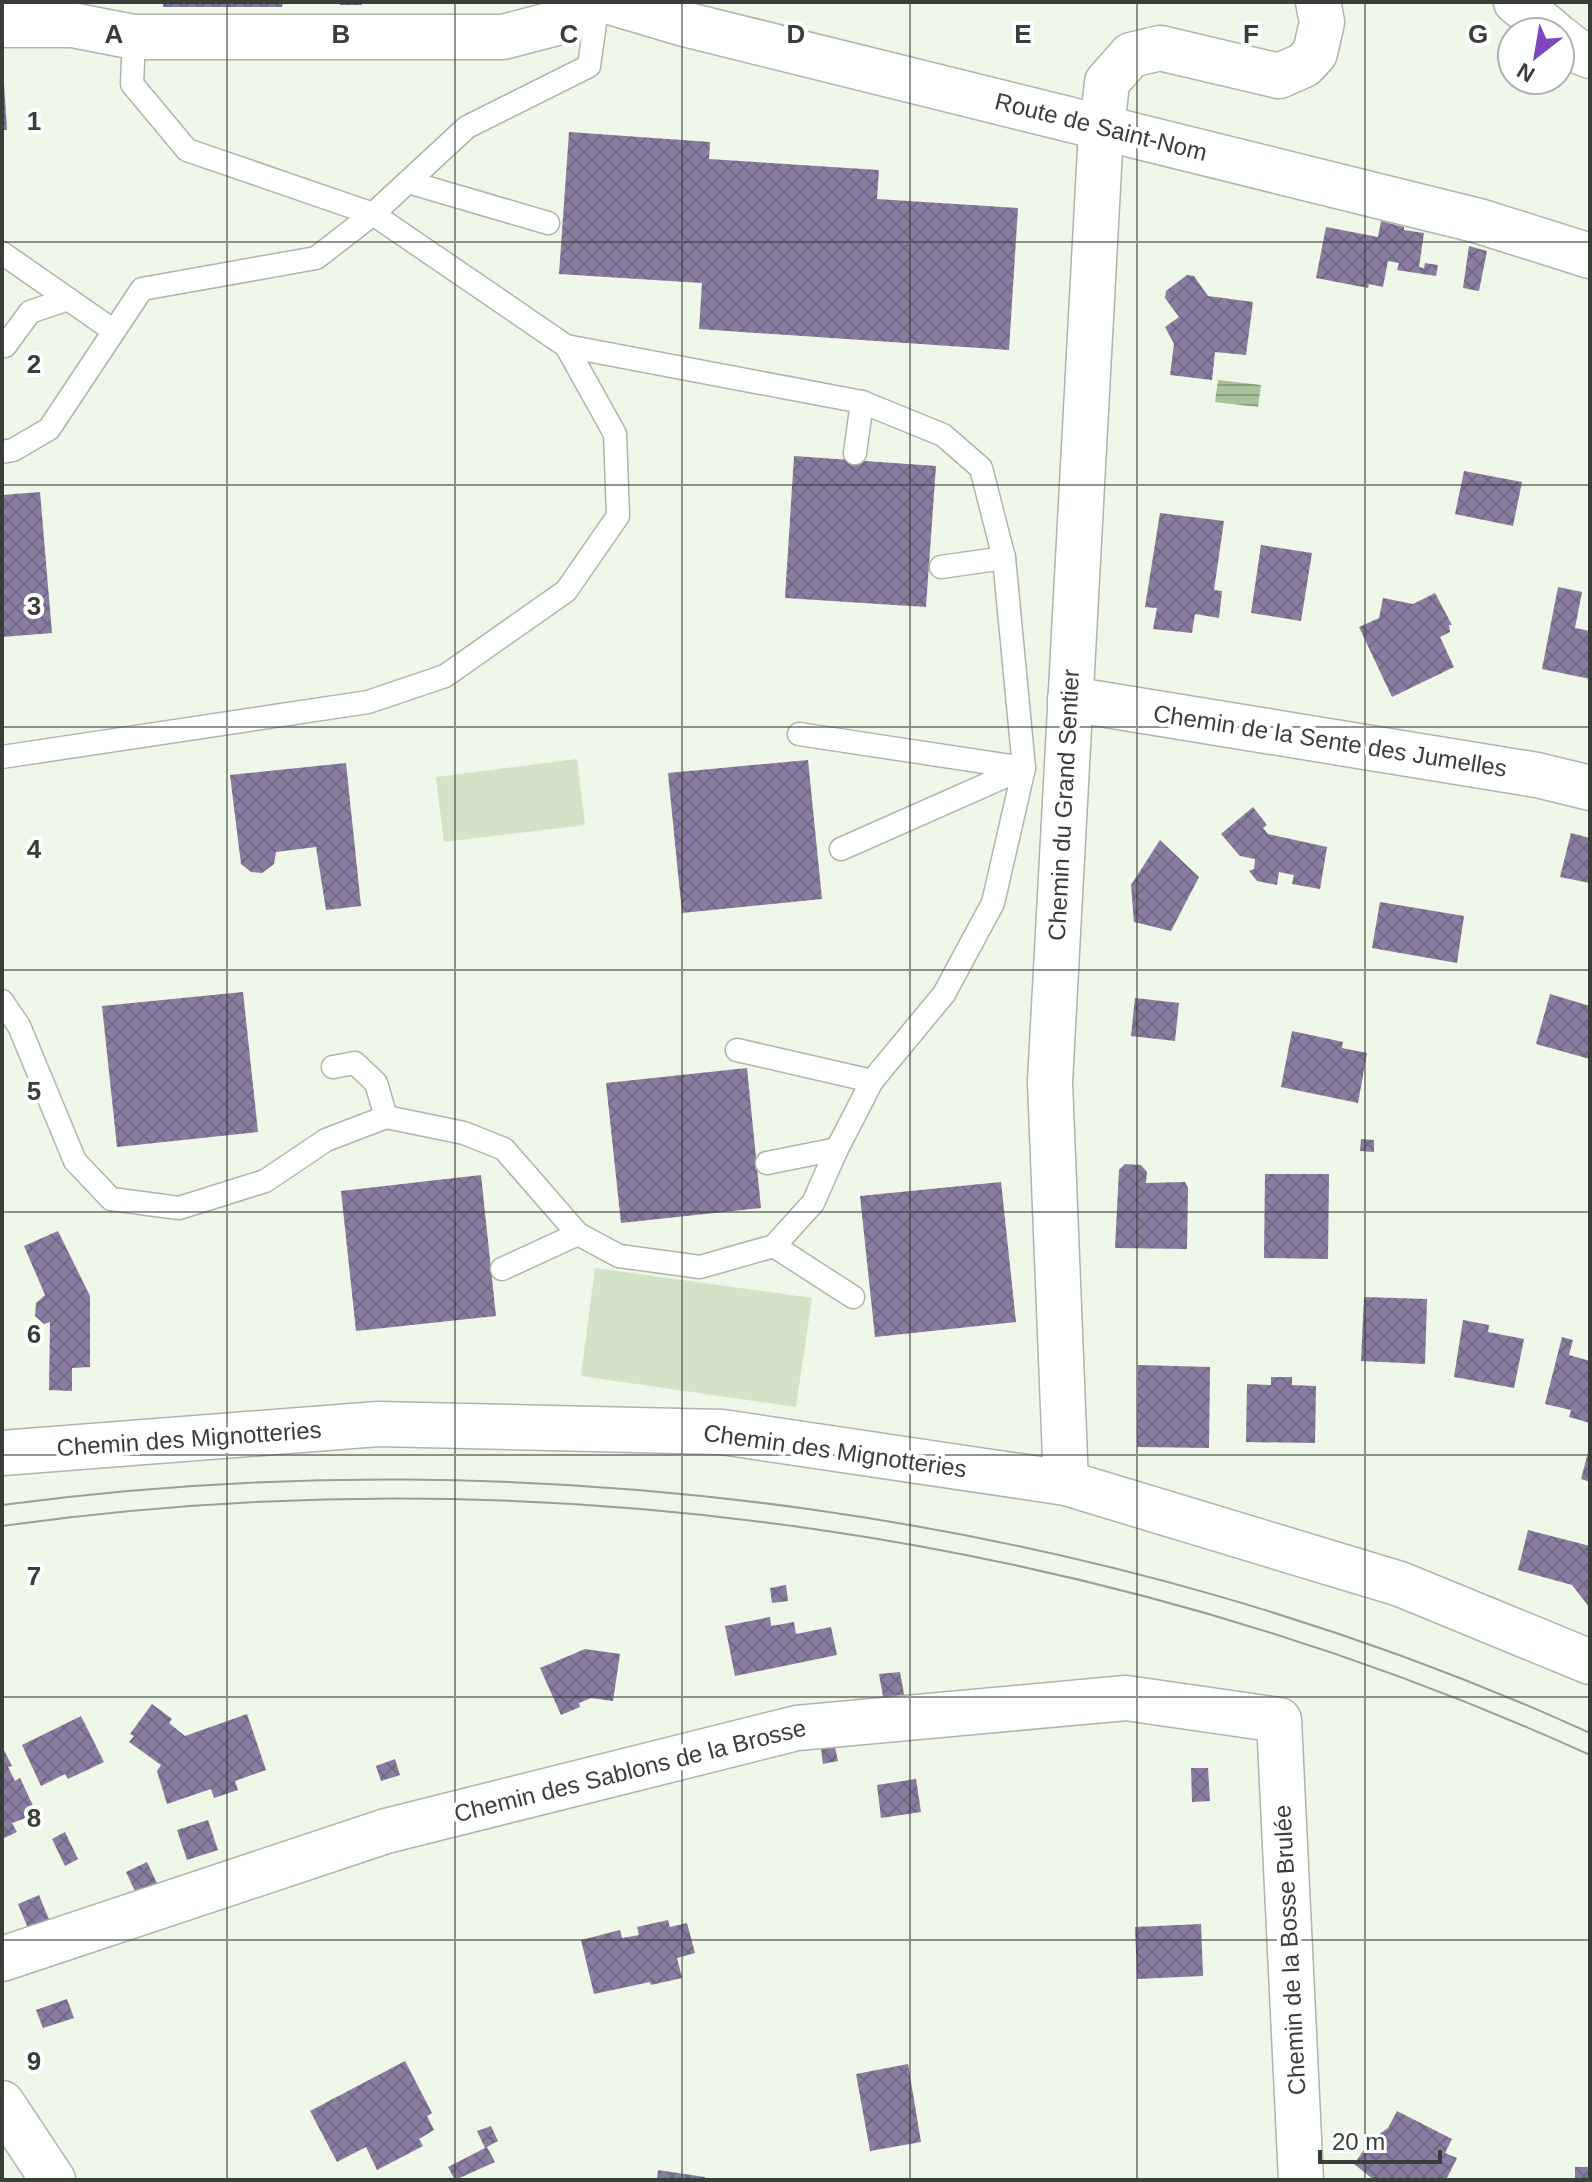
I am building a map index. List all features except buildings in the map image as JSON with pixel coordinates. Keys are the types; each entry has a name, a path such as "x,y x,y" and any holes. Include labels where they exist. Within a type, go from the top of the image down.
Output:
{"street":[{"path":"2,25 72,25 134,37 503,37 568,20 595,2"},
{"name":"Route de Saint-Nom","path":"610,2 684,24 1479,221 1590,256"},
{"name":"Chemin du Grand Sentier","path":"1066,1483 1050,1082 1100,149 1107,82 1131,55 1160,48 1279,76 1304,65 1315,53 1322,22 1318,2"},
{"path":"1516,2 1533,16"},
{"name":"Chemin de la Sente des Jumelles","path":"1070,699 1537,775 1590,788"},
{"name":"Chemin des Mignotteries","path":"2,1453 378,1424 722,1432 1066,1483 1400,1584 1590,1662"},
{"name":"Chemin des Sablons de la Brosse","path":"2,1959 386,1831 797,1728 1126,1698 1279,1720"},
{"name":"Chemin de la Bosse Brulée","path":"1279,1720 1301,2180"},
{"path":"2,2103 53,2180"}],"lane":[{"path":"2,452 13,450 49,429 142,289 316,258 373,214 467,127 589,66 595,2"},
{"path":"2,1001 19,1026 75,1161 111,1199 179,1208 265,1181 326,1140 386,1117 464,1133 504,1149 578,1234 619,1256 700,1267 774,1246 813,1203 872,1081 944,994 993,903 1024,768 1004,558 981,468 943,435 862,402 566,346 373,214 187,150 132,84 134,37"},
{"path":"408,182 548,223"},
{"path":"2,253 114,331"},
{"path":"2,346 30,312 68,299"},
{"path":"2,757 368,702 445,676 566,591 618,516 615,434 566,346"},
{"path":"855,453 862,402"},
{"path":"941,567 1004,558"},
{"path":"799,734 1024,768"},
{"path":"841,849 1024,768"},
{"path":"737,1050 872,1081"},
{"path":"333,1067 355,1063 376,1083 386,1117"},
{"path":"767,1163 837,1149"},
{"path":"502,1269 578,1234"},
{"path":"774,1246 853,1297"}],"shaded area":[{"path":"1218,380 1261,385 1258,407 1215,402"},
{"path":"577,759 585,825 444,842 436,777"},
{"path":"595,1268 812,1298 796,1407 581,1376"}],"tram line":[{"path":"2,1505 202,1485 404,1480 608,1488 812,1510 1013,1545 1211,1594 1404,1657 1590,1733"},
{"path":"2,1526 203,1505 406,1499 610,1507 812,1529 1013,1565 1210,1615 1403,1678 1590,1755"}]}
